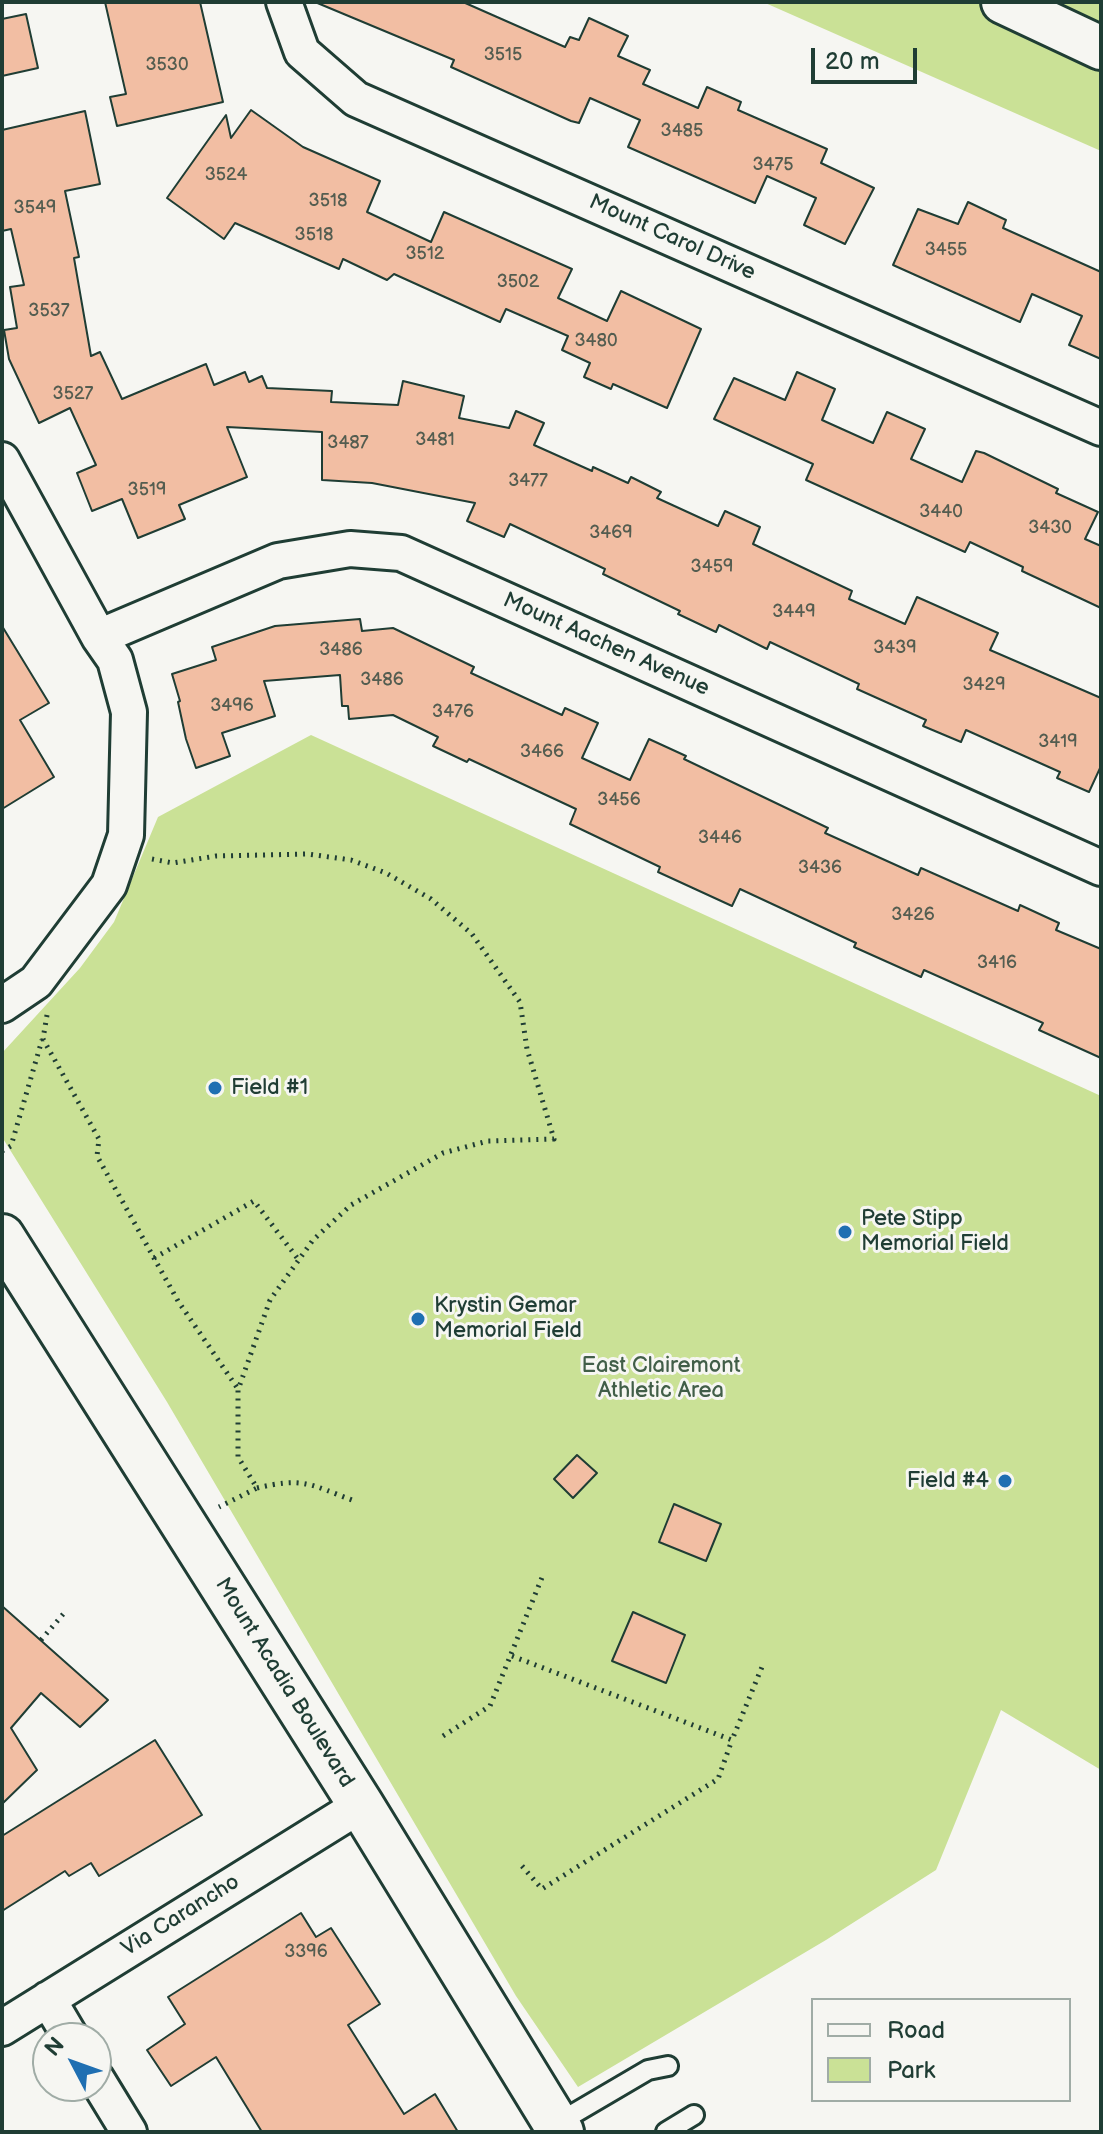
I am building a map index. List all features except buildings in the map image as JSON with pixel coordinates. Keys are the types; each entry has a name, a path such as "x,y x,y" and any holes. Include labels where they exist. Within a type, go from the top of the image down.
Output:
{"main road":[{"name":"Mount Acadia Boulevard","path":"2,1237 361,1805 559,2128"}],"street":[{"name":"Mount Carol Drive","path":"284,2 302,52 356,99 1101,428"},
{"path":"1003,2 1101,48"},
{"path":"2,460 99,637 115,660 129,712 126,835 109,885 36,982 2,1005"},
{"name":"Mount Aachen Avenue","path":"99,637 278,561 350,549 401,553 1101,868"},
{"name":"Via Carancho","path":"2,2028 361,1805"},
{"path":"48,1999 62,2022"},
{"path":"111,2102 129,2132"}],"lane":[{"path":"559,2128 648,2070 668,2066"},
{"path":"666,2132 694,2115"}],"path":[{"path":"119,854 173,863 216,856 308,854 351,860 386,873 431,899 472,934 520,1002 527,1049 554,1139 488,1141 443,1153 351,1205 313,1240 270,1300 238,1390 238,1457 257,1488"},
{"path":"2,1151 11,1146 43,1039 48,1014 36,982"},
{"path":"43,1039 99,1139 97,1156 178,1301 238,1390"},
{"path":"154,1258 254,1201 298,1259"},
{"path":"184,1526 257,1488 287,1481 312,1484 352,1500"},
{"path":"443,1736 490,1706 543,1575"},
{"path":"41,1640 65,1612"},
{"path":"512,1656 732,1740"},
{"path":"522,1866 542,1889 718,1779 764,1662"}],"green space":[{"path":"763,2 1101,3 1101,151"},
{"name":"East Clairemont Athletic Area","path":"311,735 1101,1096 1101,1770 1001,1710 936,1870 826,1940 578,2087 516,1996 167,1402 2,1137 2,1053 80,968 114,922 158,817"}],"place":[{"name":"Field #1","path":"215,1088"},
{"name":"Pete Stipp Memorial Field","path":"845,1232"},
{"name":"Krystin Gemar Memorial Field","path":"418,1319"},
{"name":"Field #4","path":"1005,1481"}]}
